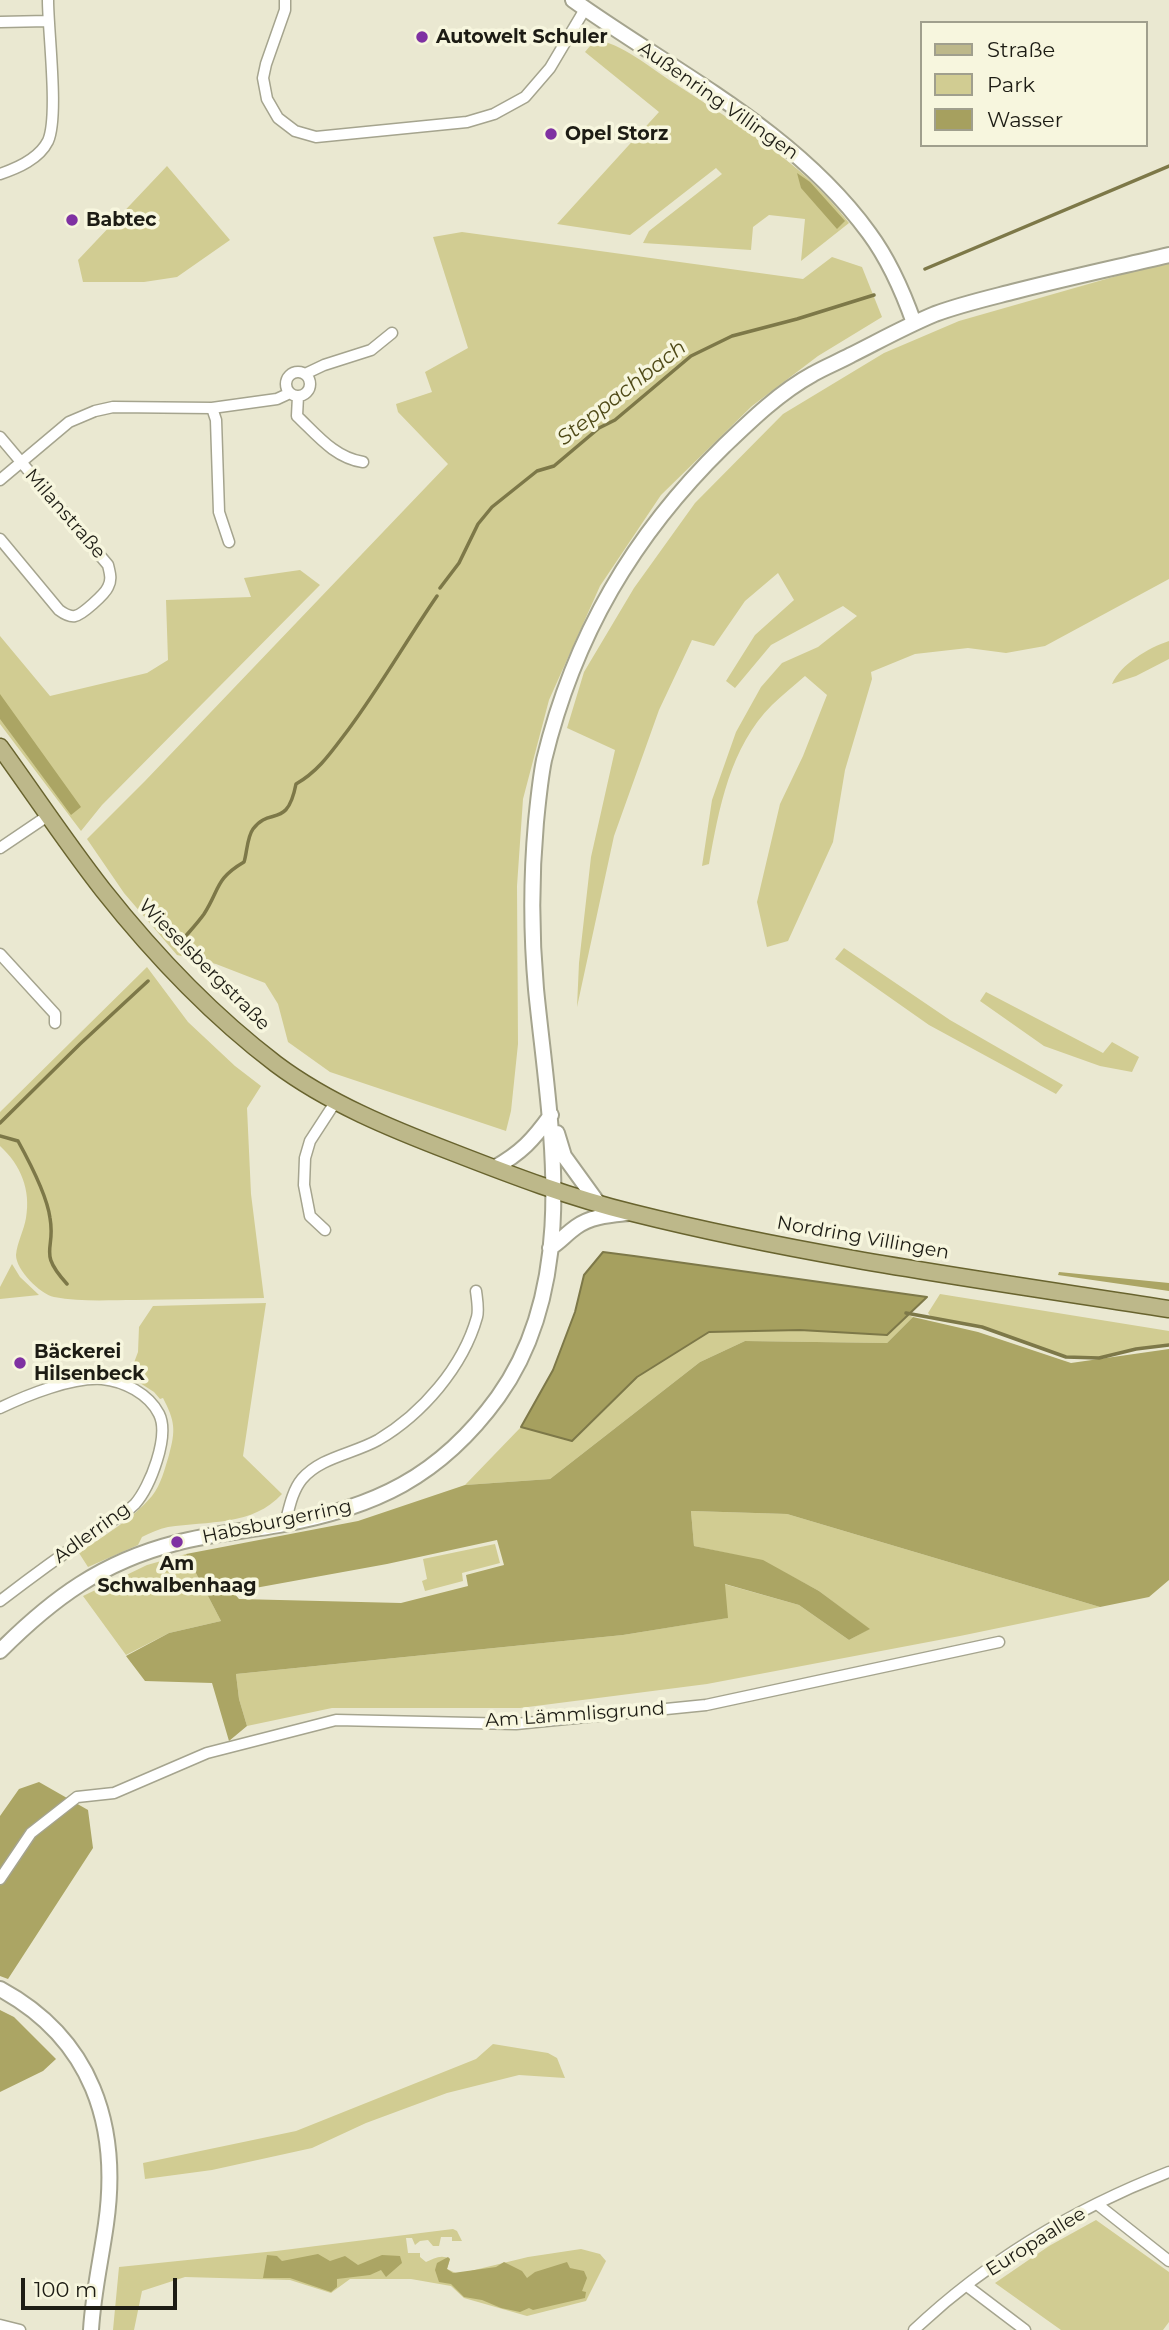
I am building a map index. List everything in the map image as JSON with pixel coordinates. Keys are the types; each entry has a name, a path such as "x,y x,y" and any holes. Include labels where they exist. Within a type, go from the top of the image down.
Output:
{"main road":[{"name":"Wieselsbergstraße","path":"0,747 103,890 142,936 229,1025 278,1066 336,1101 405,1134 554,1190"},
{"name":"Nordring Villingen","path":"554,1190 632,1213 841,1258 1169,1309"}],"street":[{"path":"0,174 32,160 48,140 52,115 48,0"},
{"path":"285,0 285,10 263,78 267,99 278,118 295,131 317,137 467,122 494,114 525,97 542,78 585,9"},
{"name":"Außenring Villingen","path":"573,0 764,129 825,181 870,234 896,277 914,323"},
{"path":"0,22 48,21"},
{"path":"598,1203 564,1156 551,1115 532,940 531,878 543,763 567,682 600,606 655,521 701,469 753,418 811,375 914,323 958,306 1169,255"},
{"path":"305,374 324,365 370,351 392,333"},
{"path":"21,463 69,422 95,411 113,407 212,408 294,394 305,394 310,387 310,380 305,374 298,372 288,378 286,386 294,394 297,416 333,450 348,460 363,462"},
{"path":"212,408 216,420 219,512 229,542"},
{"name":"Milanstraße","path":"0,437 113,564 109,587 83,612 75,616 66,615 0,539"},
{"name":"Milanstraße","path":"0,480 21,463"},
{"path":"0,848 48,815"},
{"path":"0,954 55,1014 55,1023"},
{"path":"325,1230 310,1216 304,1185 304,1158 310,1142 336,1101"},
{"path":"494,1168 517,1155 532,1142 551,1115"},
{"name":"Habsburgerring","path":"0,1651 30,1622 78,1584 112,1566 177,1542 285,1524 340,1511 395,1490 431,1467 459,1444 499,1395 524,1351 540,1304 550,1248 554,1190 551,1115"},
{"path":"550,1248 567,1238 576,1227 595,1218 632,1213"},
{"path":"285,1524 292,1499 301,1481 317,1465 377,1440 420,1409 456,1364 478,1315 476,1291"},
{"name":"Adlerring","path":"0,1408 23,1397 68,1384 100,1379 123,1383 141,1393 160,1415 162,1444 151,1475 135,1504 0,1601"},
{"name":"Am Lämmlisgrund","path":"0,1879 31,1833 77,1797 114,1793 207,1753 336,1720 516,1724 706,1705 999,1642"},
{"path":"0,1989 33,2010 61,2035 88,2075 102,2112 109,2142 110,2182 90,2328"},
{"name":"Europaallee","path":"914,2330 967,2286 1042,2233 1097,2204 1169,2172"},
{"path":"1097,2204 1169,2261"},
{"path":"967,2286 1025,2330"},
{"path":"0,2325 20,2330"}],"green space":[{"path":"595,40 615,46 636,57 768,146 811,181 849,223 801,261 805,219 769,215 753,227 751,250 643,243 649,231 722,174 716,168 630,235 557,224 659,112 585,52"},
{"path":"167,166 230,240 177,277 144,282 83,282 78,260"},
{"path":"462,232 803,279 832,257 862,267 882,317 818,356 752,406 661,495 600,586 549,700 523,799 517,886 518,1044 511,1111 506,1131 330,1072 288,1042 278,1004 265,983 216,964 177,955 124,893 87,839 448,464 398,412 396,404 432,392 425,372 468,348 433,237"},
{"path":"1169,261 1169,579 1045,646 1006,653 968,648 915,654 871,672 872,679 845,770 833,842 788,941 767,947 757,902 780,804 803,756 827,695 805,676 776,701 758,722 736,759 728,779 709,864 702,866 712,800 736,732 761,687 782,663 818,647 857,616 843,606 771,645 735,688 726,681 755,635 794,600 778,573 745,601 714,646 692,640 659,710 614,836 577,1007 591,857 615,750 567,728 584,672 634,588 695,503 783,414 884,353 959,321"},
{"path":"300,570 320,585 102,805 81,831 0,724 0,636 50,696 147,673 168,660 166,600 251,597 244,578"},
{"path":"1169,641 1169,659 1136,676 1112,684 1122,670 1136,658"},
{"path":"844,948 950,1020 1063,1085 1056,1094 929,1025 835,959"},
{"path":"147,967 188,1022 235,1066 261,1086 247,1108 251,1194 264,1298 64,1299 48,1295 36,1286 24,1274 17,1261 17,1250 26,1218 26,1188 14,1161 0,1146 0,1112"},
{"path":"986,992 1103,1053 1112,1042 1139,1057 1132,1072 1100,1066 1044,1046 980,1001"},
{"path":"12,1264 20,1277 39,1295 0,1299 0,1287"},
{"path":"940,1294 1169,1331 1169,1345 1099,1358 1066,1357 982,1327 932,1318 928,1313"},
{"path":"266,1303 243,1456 282,1494 258,1512 244,1517 158,1530 142,1537 138,1545 88,1567 79,1553 127,1520 152,1496 158,1487 171,1446 173,1426 163,1398 160,1399 129,1376 138,1352 139,1327 153,1306"},
{"path":"908,1315 913,1317 887,1343 745,1341 700,1362 550,1479 465,1485 521,1427 573,1441 637,1377 709,1332 800,1330 887,1335"},
{"path":"691,1511 787,1514 1100,1607 707,1684 520,1708 332,1708 247,1726 239,1699 236,1674 623,1635 727,1618 724,1584 799,1605 849,1640 869,1629 819,1591 763,1561 694,1546"},
{"path":"495,1544 500,1563 462,1573 463,1581 425,1591 422,1581 427,1579 423,1559"},
{"path":"186,1554 221,1621 169,1633 126,1655 83,1596 147,1565"},
{"path":"493,2044 548,2053 557,2058 565,2078 519,2075 447,2093 366,2123 312,2148 212,2170 145,2179 143,2163 296,2131 476,2059"},
{"path":"1096,2220 1169,2272 1169,2322 1163,2330 1061,2330 995,2283 1049,2246"},
{"path":"453,2229 462,2241 441,2237 439,2246 433,2246 428,2240 415,2245 412,2238 406,2238 408,2253 420,2253 420,2257 426,2262 438,2257 450,2259 447,2269 458,2274 528,2257 581,2249 600,2254 606,2261 586,2301 527,2316 464,2298 451,2286 411,2279 350,2279 331,2293 290,2280 185,2277 142,2291 134,2330 113,2330 119,2267"}],"shaded area":[{"path":"797,173 810,182 845,221 837,229 801,188"},
{"path":"0,694 81,807 71,815 0,719"},
{"path":"1059,1272 1169,1283 1169,1291 1058,1275"},
{"path":"913,1317 978,1332 1071,1363 1169,1349 1169,1580 1149,1597 1100,1607 787,1514 691,1511 694,1546 763,1560 819,1591 870,1629 849,1640 799,1605 725,1584 728,1618 623,1635 236,1674 239,1699 247,1726 229,1741 212,1683 145,1681 126,1656 169,1633 221,1621 186,1554 358,1521 465,1485 550,1479 700,1362 745,1341 887,1343","holes":["497,1540 504,1565 466,1575 468,1586 401,1603 239,1599 233,1592 387,1564"]},
{"path":"39,1782 88,1810 93,1848 8,1979 0,1976 0,1816 19,1789"},
{"path":"0,2010 14,2017 56,2059 43,2071 0,2092"},
{"path":"318,2254 330,2261 345,2256 358,2265 382,2255 400,2256 402,2263 386,2277 381,2270 370,2275 337,2279 337,2287 331,2292 290,2278 263,2278 267,2255 277,2256 282,2261"},
{"path":"448,2257 450,2259 447,2269 453,2273 496,2267 504,2262 522,2271 527,2278 535,2272 567,2262 570,2268 584,2271 587,2278 582,2291 586,2292 585,2298 520,2312 464,2297 451,2284 439,2282 435,2270 437,2263"}],"water":[{"path":"603,1252 927,1297 887,1335 800,1330 709,1332 637,1377 572,1441 521,1427 553,1370 575,1312 584,1275"}],"waterway":[{"name":"Steppachbach","path":"925,269 1169,166"},
{"name":"Steppachbach","path":"440,588 459,563 478,524 492,507 537,471 554,466 599,428 615,420 691,356 732,336 874,295"},
{"name":"Steppachbach","path":"179,944 204,914 223,879 244,862 253,829 259,822 283,812 288,807 296,784 331,753 437,596"},
{"name":"Steppachbach","path":"0,1123 148,981"},
{"path":"0,1136 18,1141 37,1178 50,1218 50,1257 67,1284"},
{"path":"906,1313 982,1327 1066,1357 1099,1358 1169,1345"}],"place":[{"name":"Autowelt Schuler","path":"422,37"},
{"name":"Opel Storz","path":"551,134"},
{"name":"Babtec","path":"72,220"},
{"name":"Bäckerei Hilsenbeck","path":"20,1363"},
{"name":"Am Schwalbenhaag","path":"177,1542"}]}
